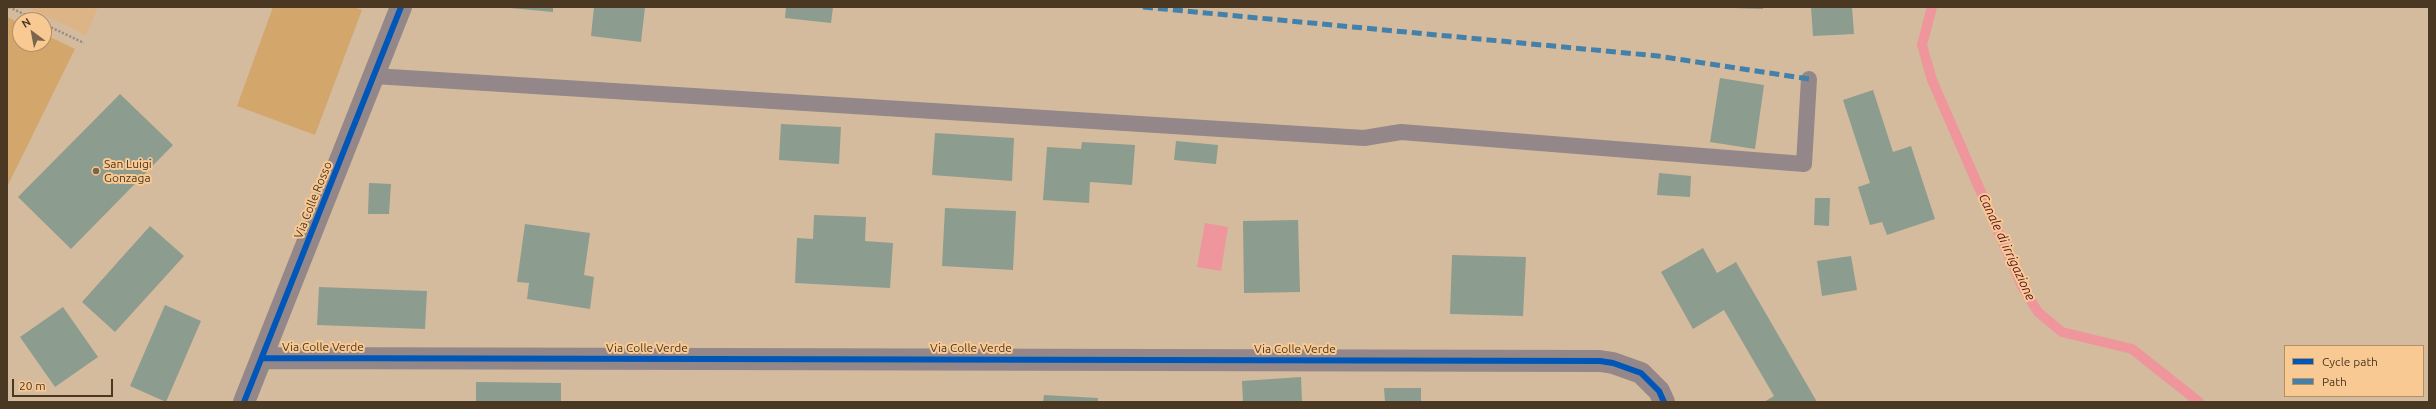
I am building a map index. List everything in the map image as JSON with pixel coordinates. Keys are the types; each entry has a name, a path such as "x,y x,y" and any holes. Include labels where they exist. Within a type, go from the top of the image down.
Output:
{"street":[{"name":"Via Colle Rosso","path":"244,402 401,7"},
{"name":"Via Colle Verde","path":"262,358 1600,361 1613,363 1641,373 1659,391 1664,402"}],"lane":[{"path":"374,76 1364,138 1401,132 1804,164 1810,79"}],"path":[{"path":"8,7 19,12"},
{"path":"52,28 84,43"}],"shaded area":[{"path":"27,7 98,7 86,35 52,19 52,12 38,12"},
{"path":"273,7 354,7 362,10 315,135 237,106"},
{"path":"7,17 12,19 12,52 52,52 52,38 75,49 8,185"},
{"path":"1205,223 1228,227 1221,271 1197,267"}],"building":[{"path":"500,7 553,7 553,12"},
{"path":"594,7 645,7 641,42 591,36"},
{"path":"786,7 833,7 831,23 785,18"},
{"path":"1763,7 1763,9 1732,8"},
{"path":"1811,7 1852,7 1854,34 1813,36"},
{"path":"1720,78 1764,85 1755,149 1710,142"},
{"path":"1873,90 1893,152 1911,146 1935,219 1887,235 1882,222 1870,225 1858,187 1870,183 1843,100"},
{"name":"San Luigi Gonzaga","path":"120,94 173,145 71,249 18,197"},
{"path":"781,124 841,127 839,164 779,160"},
{"path":"935,133 1014,138 1012,181 932,175"},
{"path":"1176,141 1218,145 1216,164 1174,160"},
{"path":"1082,142 1135,145 1132,185 1090,182 1089,203 1043,200 1047,147 1081,149"},
{"path":"1659,173 1691,176 1690,197 1657,195"},
{"path":"369,183 391,184 389,214 368,214"},
{"path":"1815,198 1830,198 1829,226 1814,225"},
{"path":"945,208 1016,211 1013,270 942,266"},
{"path":"814,215 866,217 865,241 893,243 890,288 795,283 797,238 813,239"},
{"path":"1298,220 1300,292 1244,293 1243,221"},
{"path":"525,224 590,233 584,275 594,277 590,309 527,299 529,283 517,282"},
{"path":"150,226 184,256 115,332 82,302"},
{"path":"1703,248 1717,273 1736,262 1817,402 1764,402 1774,396 1724,310 1693,329 1661,272"},
{"path":"1452,255 1526,257 1523,316 1450,314"},
{"path":"1851,256 1857,290 1822,296 1817,261"},
{"path":"319,287 427,291 425,329 317,325"},
{"path":"165,305 201,321 166,402 130,386"},
{"path":"63,307 98,357 55,387 20,337"},
{"path":"1301,377 1302,402 1243,402 1242,381"},
{"path":"476,382 561,383 561,402 476,402"},
{"path":"1384,388 1421,388 1421,402 1385,402"},
{"path":"1044,395 1098,398 1098,402 1043,402"}],"waterway":[{"name":"Canale di irrigazione","path":"1932,7 1922,45 1932,80 2022,286 2038,312 2062,332 2132,349 2199,402"}],"marked path":[{"path":"1143,7 1658,56 1809,79"}],"cycle path":[{"path":"244,402 401,7"},
{"path":"262,358 1600,361 1613,363 1641,373 1659,391 1664,402"}],"place":[{"name":"San Luigi Gonzaga","path":"96,171"}]}
